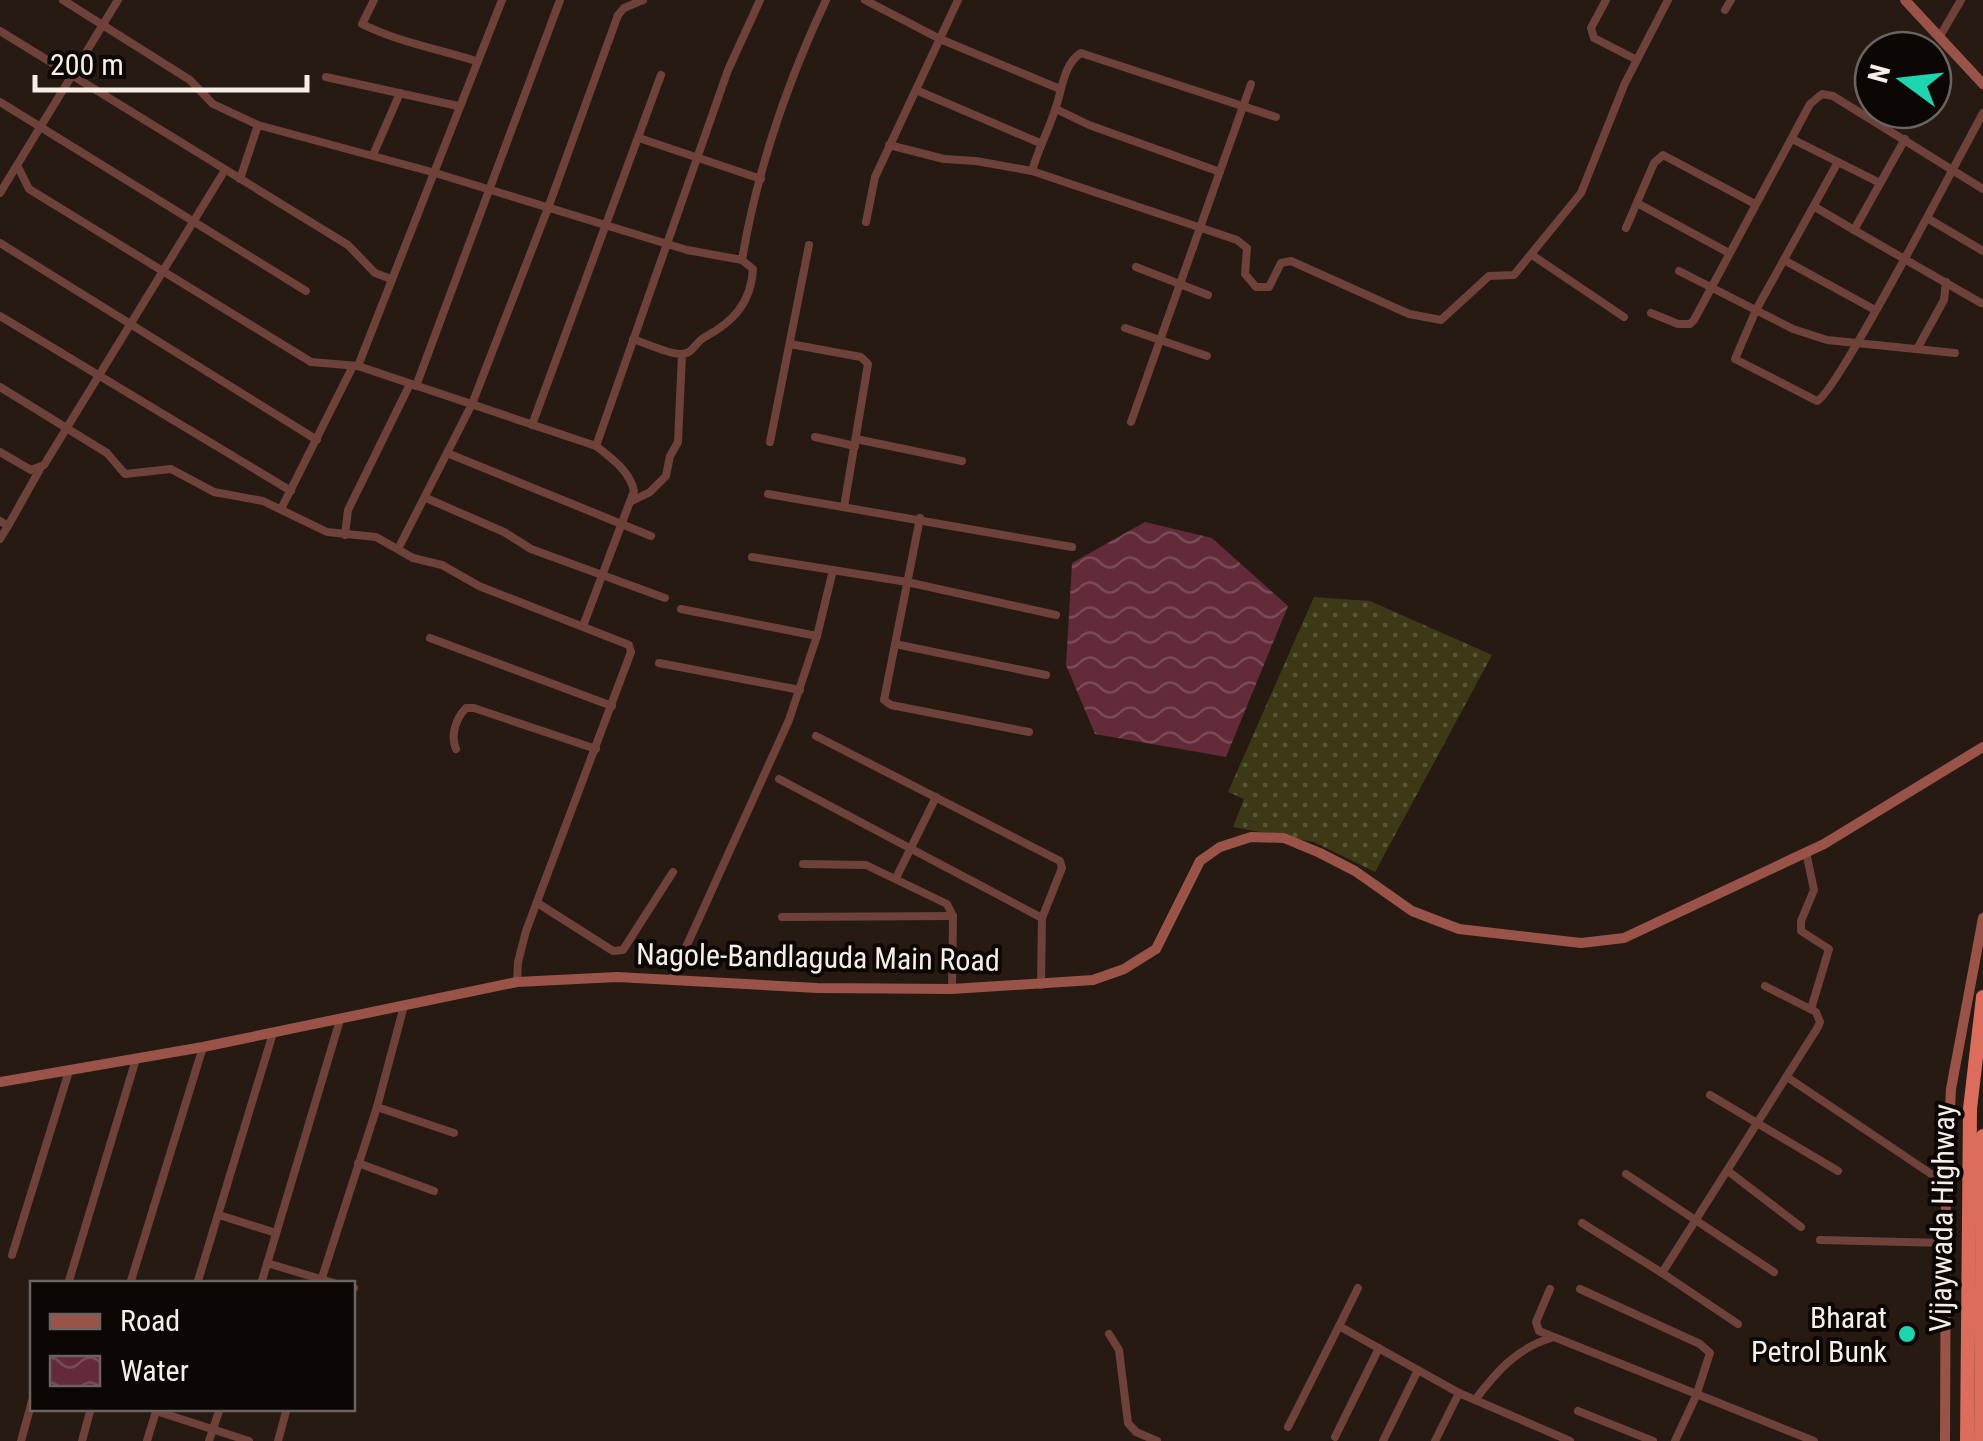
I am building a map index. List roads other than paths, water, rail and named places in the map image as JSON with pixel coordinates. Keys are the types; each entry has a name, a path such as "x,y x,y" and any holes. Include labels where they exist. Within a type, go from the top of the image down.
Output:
{"highway":[{"name":"Vijaywada Highway","path":"1967,1441 1970,1109 1983,997"},
{"name":"Vijaywada Highway","path":"1981,1441 1983,1136"}],"street":[{"path":"63,0 190,80 213,104 258,125 374,155 666,244 742,260 753,269 741,310 717,333 701,338 690,352 682,355 634,339"},
{"path":"0,193 118,0"},
{"path":"374,0 362,24 390,38 476,61"},
{"path":"281,509 355,366 502,0"},
{"path":"346,535 348,510 413,385 560,0"},
{"path":"398,549 472,404 618,15 643,0"},
{"path":"596,446 728,70 760,0"},
{"path":"742,260 790,81 826,0"},
{"path":"865,0 940,39 1060,88"},
{"path":"888,10 892,0"},
{"path":"866,222 875,177 958,0"},
{"path":"1606,0 1592,28 1594,38 1637,60"},
{"path":"890,145 944,159 1032,171 1244,244 1245,274 1256,287 1268,287 1281,263 1291,261 1409,314 1434,321 1448,317 1489,276 1514,276 1581,194 1637,60 1668,0"},
{"path":"1725,10 1731,0"},
{"path":"1905,0 1934,30"},
{"path":"1944,30 1961,0"},
{"path":"0,31 348,245 375,273 391,279"},
{"path":"1953,51 1983,84"},
{"path":"1032,171 1060,88 1075,56 1081,53 1276,118"},
{"path":"532,424 660,76"},
{"path":"326,77 458,106"},
{"path":"1131,422 1251,84"},
{"path":"916,90 1040,143"},
{"path":"374,155 400,92"},
{"path":"1651,313 1678,324 1690,324 1810,104 1822,94 1833,96 1905,138 1983,189"},
{"path":"0,102 306,291"},
{"path":"1056,109 1089,125 1220,172"},
{"path":"1838,162 1756,310 1735,359 1817,402 1826,396 1858,344 1983,113"},
{"path":"240,179 258,125"},
{"path":"639,138 761,179"},
{"path":"1854,230 1905,138"},
{"path":"1792,139 1880,183"},
{"path":"1626,228 1654,163 1663,156 1754,204"},
{"path":"17,166 29,188 311,362 355,366 596,446 632,480 632,500 583,626"},
{"path":"0,539 4,524 225,170"},
{"path":"1637,203 1729,253"},
{"path":"1815,207 1981,303"},
{"path":"1927,218 1983,251"},
{"path":"0,244 317,440"},
{"path":"770,442 808,246"},
{"path":"1532,256 1624,318"},
{"path":"1784,260 1876,310"},
{"path":"1136,268 1208,295"},
{"path":"1679,271 1793,329 1827,340 1955,354"},
{"path":"1917,350 1944,300 1946,282"},
{"path":"0,316 292,490"},
{"path":"1125,328 1207,356"},
{"path":"790,344 866,360 869,368 844,506"},
{"path":"632,500 650,492 666,476 678,442 682,355"},
{"path":"0,386 114,458 125,474 171,469 214,492 263,500 327,532 376,537 414,558 442,565 479,586 629,646 631,652 612,706 526,930 517,982"},
{"path":"815,437 962,461"},
{"path":"0,452 31,470 41,467"},
{"path":"447,453 651,536"},
{"path":"768,494 1072,548"},
{"path":"426,498 504,532 531,550 665,598"},
{"path":"920,518 885,692 887,703 1029,732"},
{"path":"752,557 907,582 1056,615"},
{"path":"672,978 800,690 832,570"},
{"path":"681,609 817,636"},
{"path":"430,638 612,706"},
{"path":"894,644 1046,675"},
{"path":"659,663 800,690"},
{"path":"456,749 452,737 460,714 466,708 474,708 596,749"},
{"path":"816,736 1060,861 1062,868 1042,918 1041,985"},
{"name":"Nagole-Bandlaguda Main Road","path":"0,1082 203,1047 517,982 672,978 817,988 952,989 1093,980 1140,960 1156,948 1200,862 1220,847 1252,836 1284,838 1320,853 1355,871 1412,911 1459,929 1582,943 1624,938 1806,852 1983,747"},
{"path":"778,779 1042,918"},
{"path":"896,878 936,797"},
{"path":"1806,852 1814,890 1801,921 1801,931 1828,950 1810,1009"},
{"path":"803,864 859,864 947,904 953,916 952,989"},
{"path":"539,904 613,951 623,950 673,872"},
{"path":"782,917 953,916"},
{"path":"1945,1441 1950,1089 1983,918"},
{"path":"1662,1274 1818,1027 1818,1016 1810,1009 1765,986"},
{"path":"267,1263 321,1281 377,1107 404,1006"},
{"path":"261,1281 340,1020"},
{"path":"198,1281 273,1032"},
{"path":"131,1281 203,1047"},
{"path":"69,1281 136,1058"},
{"path":"12,1255 69,1071"},
{"path":"1788,1077 1946,1184"},
{"path":"1710,1094 1838,1171"},
{"path":"377,1107 454,1133"},
{"path":"358,1163 434,1191"},
{"path":"1728,1170 1801,1227"},
{"path":"1626,1174 1774,1272"},
{"path":"219,1215 276,1233"},
{"path":"1582,1222 1738,1324"},
{"path":"1820,1240 1946,1243"},
{"path":"1288,1427 1358,1288"},
{"path":"1550,1289 1536,1322 1538,1331 1814,1441"},
{"path":"1580,1289 1706,1348 1710,1358 1675,1441"},
{"path":"1339,1326 1459,1393 1570,1441"},
{"path":"1109,1334 1119,1350 1128,1423 1136,1432 1158,1441"},
{"path":"1475,1400 1512,1358 1551,1338"},
{"path":"1335,1436 1380,1348"},
{"path":"1383,1441 1418,1370"},
{"path":"1435,1441 1459,1393"},
{"path":"20,1441 30,1408"},
{"path":"82,1441 90,1411"},
{"path":"147,1441 157,1411"},
{"path":"160,1411 249,1441"},
{"path":"209,1441 219,1411"},
{"path":"278,1441 286,1411"},
{"path":"1578,1411 1653,1441"}],"water":[{"path":"1145,522 1212,538 1288,606 1226,757 1095,734 1066,665 1072,563"}],"place":[{"name":"Bharat Petrol Bunk","path":"1907,1334"}]}
